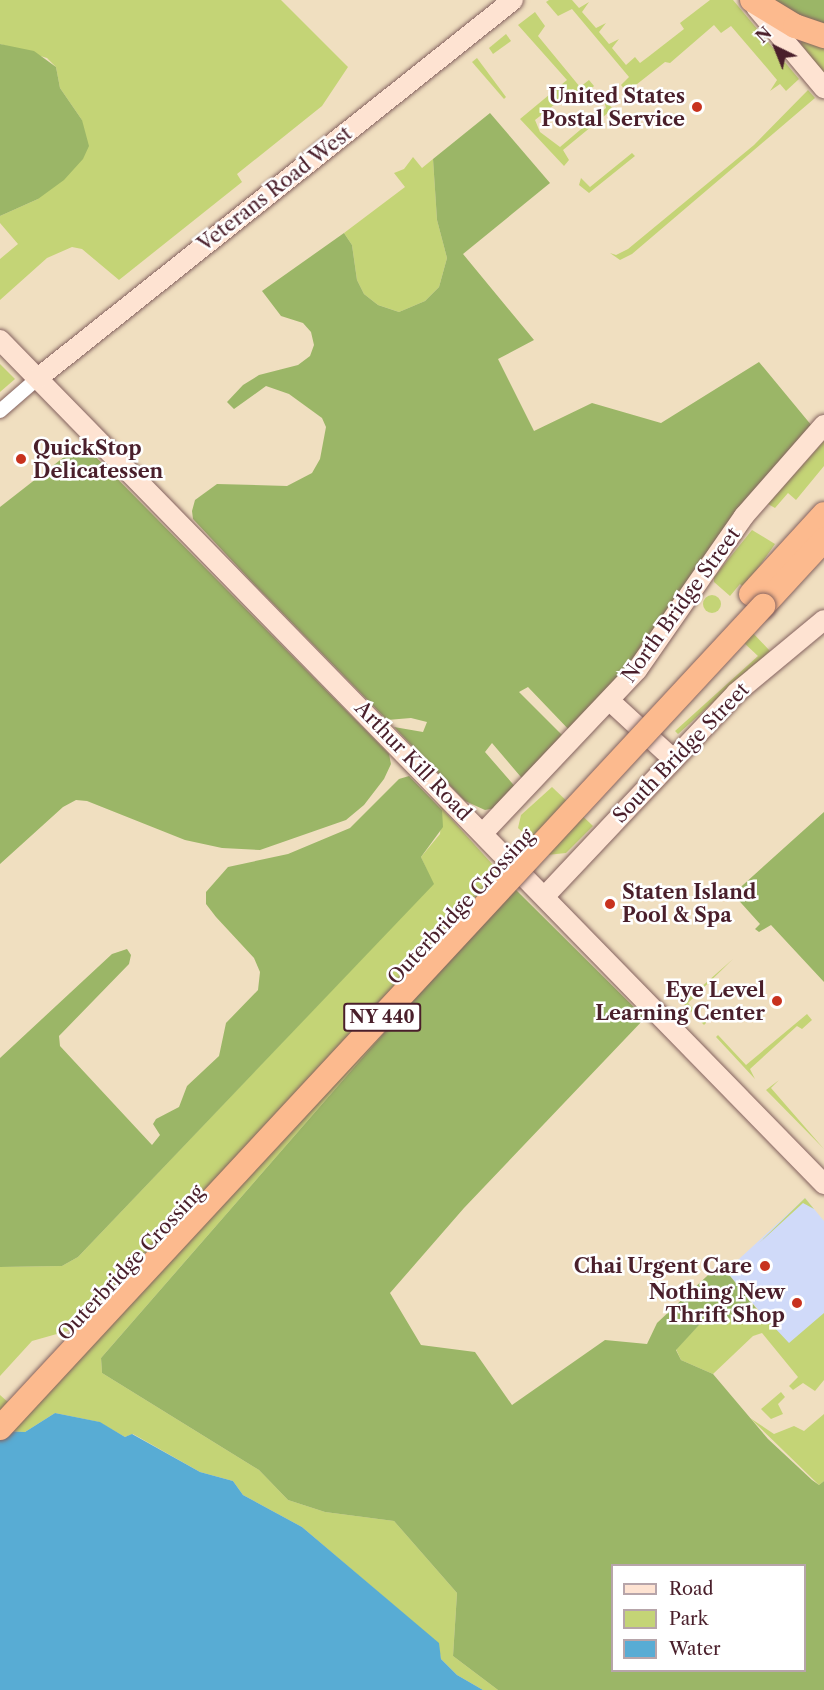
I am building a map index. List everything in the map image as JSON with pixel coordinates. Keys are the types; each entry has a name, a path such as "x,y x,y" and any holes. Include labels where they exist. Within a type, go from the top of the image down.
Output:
{"highway":[{"path":"751,0 795,26 824,36"},
{"name":"Outerbridge Crossing","path":"0,1428 757,600 824,514"},
{"name":"Outerbridge Crossing","path":"0,1404 757,600 819,546"}],"street":[{"name":"Veterans Road West","path":"38,378 513,0"},
{"path":"751,0 824,88"},
{"name":"Arthur Kill Road","path":"0,340 824,1184"},
{"path":"0,411 38,378"},
{"name":"North Bridge Street","path":"483,833 610,701 681,612 744,516 824,425"},
{"name":"South Bridge Street","path":"545,896 672,758 736,693 824,620"},
{"path":"610,701 672,758"}],"shaded area":[{"path":"805,1198 824,1221 824,1320 790,1348 726,1271"}],"green space":[{"path":"0,0 281,0 348,67 322,106 237,174 242,182 119,280 82,249 72,247 47,258 0,300 0,259 18,244 0,223 0,216 38,199 82,120 60,88 56,67 47,58 0,44"},
{"path":"572,0 579,8 589,2 582,12 596,28 606,23 599,32 609,44 619,39 612,48 626,65 635,57 640,63 648,57 684,29 680,23 710,0 733,0 799,79 786,91 780,84 770,91 777,80 767,68 731,26 721,33 714,25 670,63 665,62 627,92 621,85 629,77 572,9 558,16 546,2"},
{"path":"770,0 824,0 824,26 796,14"},
{"path":"535,12 545,26 538,36 580,87 589,80 594,86 583,97 573,89 535,120 540,132 560,147 606,108 603,97 620,118 616,119 609,112 563,150 569,160 564,166 520,119 567,80 518,25"},
{"path":"506,34 511,41 493,54 489,48"},
{"path":"802,40 824,44 824,75 801,44"},
{"path":"0,44 34,51 56,67 60,88 82,120 89,146 83,159 64,180 38,199 0,216"},
{"path":"477,58 506,97 504,99 472,62"},
{"path":"808,90 815,98 632,254 620,260 610,253 616,255 628,249 754,145"},
{"path":"490,113 550,183 463,254 534,340 498,359 534,431 592,403 661,423 759,362 812,426 673,614 572,733 528,687 519,692 566,739 526,783 492,743 485,752 518,790 496,808 485,810 465,801 394,727 423,732 427,722 411,718 387,720 193,519 192,511 195,500 217,484 287,486 312,473 320,459 326,427 322,418 289,394 266,386 234,409 227,402 243,385 259,375 298,365 310,356 314,345 311,332 303,323 281,316 262,291 344,233 352,245 357,280 364,294 378,305 399,312 425,301 439,287 447,258 437,220 433,159"},
{"path":"632,153 635,156 589,193 579,185 581,178 590,187"},
{"path":"413,157 422,168 433,159 437,220 447,258 439,287 425,301 399,312 378,305 364,294 357,280 352,245 344,233 405,187 394,173 404,169"},
{"path":"0,364 15,379 0,392"},
{"path":"824,441 824,466 796,500 788,493 775,508 768,504"},
{"path":"82,443 389,754 391,764 384,779 364,805 346,820 260,850 222,848 185,840 87,801 76,800 63,807 0,864 0,507"},
{"path":"752,530 775,544 744,588 740,584 730,596 714,582 714,577"},
{"path":"712,595 718,598 721,604 718,610 712,613 706,610 703,604 706,598"},
{"path":"752,632 770,651 678,734 675,731 758,656 742,641"},
{"path":"409,776 442,810 443,827 421,857 434,884 78,1257 62,1266 0,1267 0,1058 112,954 127,949 131,955 129,964 59,1036 60,1046 152,1145 160,1135 153,1124 156,1119 179,1107 187,1086 219,1056 226,1023 258,990 260,972 254,958 206,904 206,892 228,867 288,854 350,828 399,779"},
{"path":"552,787 593,826 566,853 547,855 518,828 521,815"},
{"path":"437,803 512,886 101,1358 102,1373 259,1470 288,1500 325,1512 394,1521 457,1593 453,1656 498,1690 483,1690 457,1675 441,1659 438,1643 302,1527 243,1495 233,1481 200,1472 133,1434 125,1437 99,1422 55,1413 25,1432 0,1431 0,1395 9,1403 78,1328 32,1341 0,1376 0,1267 62,1266 78,1257 433,884 421,857 440,834 442,810"},
{"path":"824,812 824,982 771,925 759,932 755,929 760,924 733,894"},
{"path":"512,886 645,1018 464,1208 390,1293 421,1345 475,1352 512,1405 605,1340 647,1344 657,1323 723,1261 726,1271 756,1308 733,1318 701,1323 676,1350 681,1360 713,1374 768,1439 812,1480 819,1485 824,1481 824,1690 498,1690 453,1656 457,1593 394,1521 325,1512 288,1500 259,1470 102,1373 101,1358"},
{"path":"733,959 688,1003 706,1023 704,1025 683,1003"},
{"path":"807,1014 812,1020 802,1029 797,1026 750,1069 755,1079 716,1037 718,1035 746,1065"},
{"path":"779,1080 771,1088 824,1149 766,1090"},
{"path":"805,1198 814,1209 803,1203 757,1245"},
{"path":"756,1308 789,1343 824,1313 824,1380 815,1391 803,1383 793,1390 789,1386 798,1377 762,1333 753,1336 713,1374 681,1360 676,1349 701,1323 733,1318"},
{"path":"781,1392 785,1397 778,1404 783,1414 771,1419 761,1409"},
{"path":"824,1414 824,1481 819,1485 750,1418 774,1434 794,1426 804,1431"}],"water":[{"path":"55,1413 100,1422 125,1437 132,1434 200,1472 233,1481 243,1495 302,1527 439,1643 441,1659 457,1675 483,1690 0,1690 0,1431 25,1432"}],"place":[{"name":"United States Postal Service","path":"697,107"},
{"name":"QuickStop Delicatessen","path":"21,459"},
{"name":"Staten Island Pool & Spa","path":"610,904"},
{"name":"Eye Level Learning Center","path":"777,1001"},
{"name":"Chai Urgent Care","path":"765,1266"},
{"name":"Nothing New Thrift Shop","path":"797,1303"}]}
